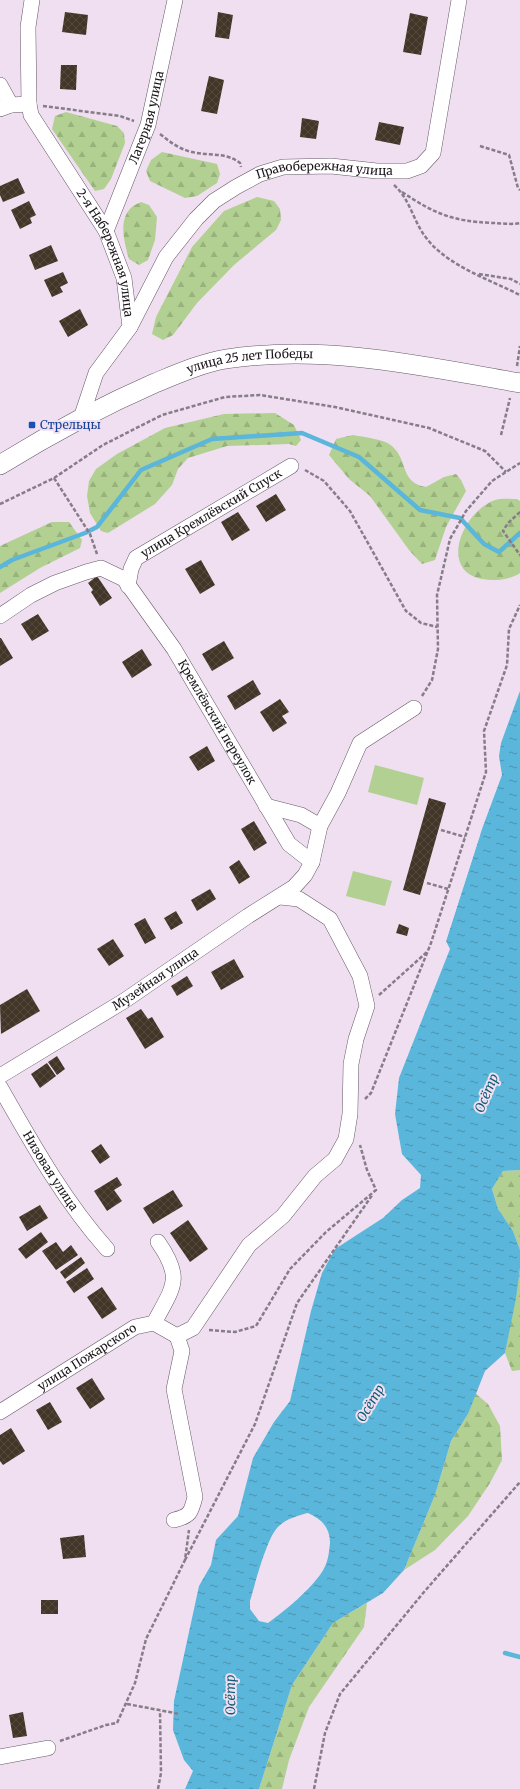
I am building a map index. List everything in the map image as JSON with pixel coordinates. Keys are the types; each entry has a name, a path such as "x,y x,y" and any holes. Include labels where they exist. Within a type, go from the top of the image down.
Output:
{"main road":[{"name":"улица 25 лет Победы","path":"0,465 81,418 177,374 225,359 282,353 350,355 517,382"}],"street":[{"path":"0,85 5,107 30,109 28,27 32,0"},
{"name":"Лагерная улица","path":"106,231 148,125 175,0"},
{"name":"Правобережная улица","path":"130,327 166,257 196,219 214,201 260,174 283,167 330,166 377,171 407,171 421,166 433,152 459,0"},
{"name":"2-я Набережная улица","path":"30,109 106,231 124,278 130,327 96,373 81,418"},
{"name":"улица Кремлёвский Спуск","path":"126,582 136,558 297,467"},
{"path":"0,616 31,595 55,583 101,568 126,582"},
{"name":"Кремлёвский переулок","path":"126,582 174,649 288,844 312,862"},
{"name":"Музейная улица","path":"0,1076 124,1001 248,916 294,887 305,875 312,862 320,826 338,793 360,743 414,708"},
{"path":"266,806 301,815 320,826"},
{"path":"177,1336 193,1328 249,1245 283,1216 315,1176 334,1159 346,1139 350,1114 351,1064 356,1039 367,1006 360,976 330,919 299,899 280,897"},
{"name":"Низовая улица","path":"0,1087 46,1166 96,1237 107,1249"},
{"path":"158,1242 174,1271 172,1288 154,1323 177,1336 182,1351 174,1389 195,1497 192,1511 184,1518 174,1520"},
{"name":"улица Пожарского","path":"0,1412 135,1327 154,1323"},
{"path":"0,1757 48,1748"}],"path":[{"path":"480,146 509,155 518,188 520,190"},
{"path":"377,171 401,191 422,205 453,219 473,222 520,224"},
{"path":"401,191 424,236 452,262 520,295"},
{"path":"475,273 511,278 520,284"},
{"path":"502,435 517,382 520,346"},
{"path":"0,504 54,478 103,445 162,415 225,397 260,395 335,407 429,428 485,451 506,472"},
{"path":"414,708 432,680 438,649 438,595 450,539 466,511 492,482 520,463"},
{"path":"297,467 324,481 350,511 406,611 421,623 438,627"},
{"path":"54,478 88,529 101,568"},
{"path":"520,512 508,522 503,531 520,555"},
{"path":"350,1114 371,1093 428,952 486,772 484,731 507,665 509,629 520,606"},
{"path":"441,830 465,837"},
{"path":"427,882 448,889"},
{"path":"367,1006 428,952"},
{"path":"360,1144 367,1170 376,1190"},
{"path":"193,1328 235,1332 256,1326 290,1269 326,1232 376,1190"},
{"path":"48,1748 64,1740 106,1725 117,1723 127,1704 146,1639 255,1424 297,1303 376,1190"},
{"path":"314,1789 324,1733 340,1694 424,1592 520,1482"},
{"path":"185,1560 192,1511"},
{"path":"127,1704 180,1714"},
{"path":"158,1789 161,1773 160,1711"}],"green space":[{"path":"66,112 117,126 124,133 125,143 111,179 104,189 95,191 52,129 55,116"},
{"path":"162,152 217,164 220,174 217,183 197,196 185,198 150,181 146,171 151,160"},
{"path":"257,197 274,201 280,209 281,220 276,230 234,265 197,303 173,335 163,340 152,334 156,317 192,247 224,211"},
{"path":"141,202 149,205 157,217 155,240 148,260 139,265 129,259 124,240 123,227 126,214 133,206"},
{"path":"275,413 294,425 301,440 296,446 289,444 227,446 188,458 178,469 172,485 155,504 108,533 101,531 90,513 87,496 89,481 96,469 117,454 165,428 224,414"},
{"path":"353,435 379,440 392,446 401,458 408,476 417,484 426,487 444,477 456,474 461,480 466,491 446,527 435,560 422,564 409,550 370,496 349,479 329,455 336,439"},
{"path":"497,499 517,499 520,501 520,573 500,580 494,580 476,577 464,570 459,559 459,545 463,531 471,518 482,507"},
{"path":"52,522 69,522 82,540 80,548 40,568 0,593 0,546"},
{"path":"375,765 424,778 417,805 368,792"},
{"path":"353,871 392,881 385,906 346,896"},
{"path":"520,1170 520,1250 513,1231 498,1209 492,1189 503,1171"},
{"path":"520,1268 520,1370 512,1371 505,1353"},
{"path":"475,1393 488,1404 500,1426 502,1460 490,1483 468,1516 435,1550 404,1570 435,1495 451,1441 468,1414"},
{"path":"367,1603 364,1627 309,1707 289,1760 282,1789 259,1789 292,1685 333,1623"}],"water":[{"name":"Осётр","path":"520,691 520,1170 503,1171 492,1189 498,1209 513,1231 520,1250 520,1268 516,1298 505,1353 485,1371 468,1414 451,1441 435,1495 404,1570 383,1593 333,1623 292,1685 259,1789 185,1789 193,1771 184,1760 173,1730 174,1701 199,1586 211,1565 216,1540 238,1516 253,1458 274,1422 290,1401 311,1311 322,1273 335,1249 383,1218 402,1200 420,1188 421,1175 402,1154 395,1114 399,1078 450,949 446,941 482,829 502,775 499,756 501,743","holes":["308,1513 321,1521 329,1533 329,1554 324,1569 311,1586 282,1612 268,1623 259,1621 250,1609 250,1601 270,1540 275,1531 285,1521"]}],"pier":[{"path":"478,834 480,835 446,941 444,940"}],"building":[{"path":"65,12 88,15 86,35 62,32"},
{"path":"218,12 233,15 229,39 215,37"},
{"path":"410,13 428,17 421,55 403,52"},
{"path":"61,65 77,65 76,90 60,89"},
{"path":"209,76 224,80 217,114 201,111"},
{"path":"302,118 319,121 316,139 300,137"},
{"path":"379,122 404,127 400,145 375,140"},
{"path":"18,178 25,193 3,202 0,195 0,186"},
{"path":"29,201 36,215 30,218 32,223 20,229 11,210"},
{"path":"51,245 58,261 35,270 29,255"},
{"path":"63,272 68,283 60,287 63,292 52,297 44,280"},
{"path":"80,309 88,325 68,337 59,321"},
{"path":"276,494 286,510 266,522 256,506"},
{"path":"238,512 250,530 232,541 221,522"},
{"path":"201,560 215,585 200,594 185,569"},
{"path":"97,576 112,598 100,606 91,592 93,590 88,583"},
{"path":"38,614 49,631 32,641 21,624"},
{"path":"0,638 13,658 0,666"},
{"path":"224,641 234,658 212,671 202,654"},
{"path":"142,649 152,665 132,678 122,662"},
{"path":"253,680 261,694 235,710 227,696"},
{"path":"280,699 289,712 282,716 287,723 273,732 260,712"},
{"path":"207,746 215,761 198,771 189,757"},
{"path":"429,798 446,803 420,895 403,890"},
{"path":"254,821 267,843 254,851 241,829"},
{"path":"239,860 250,877 239,884 229,867"},
{"path":"210,889 216,899 197,911 191,900"},
{"path":"176,911 183,923 171,930 164,918"},
{"path":"145,918 156,938 145,944 134,924"},
{"path":"399,924 409,928 407,936 396,933"},
{"path":"113,939 124,956 109,966 97,949"},
{"path":"234,959 244,977 221,990 211,972"},
{"path":"187,976 193,986 177,996 171,986"},
{"path":"27,989 40,1011 1,1034 0,1005"},
{"path":"141,1009 148,1019 152,1017 164,1037 145,1049 126,1018"},
{"path":"57,1056 65,1069 57,1075 48,1062"},
{"path":"47,1063 56,1076 40,1088 31,1074"},
{"path":"101,1144 110,1157 100,1164 91,1151"},
{"path":"117,1177 122,1185 114,1190 122,1201 107,1211 94,1191"},
{"path":"173,1190 183,1206 153,1224 143,1208"},
{"path":"40,1205 48,1218 27,1231 19,1217"},
{"path":"188,1220 208,1249 190,1262 170,1233"},
{"path":"41,1232 48,1242 26,1259 18,1249"},
{"path":"56,1242 63,1252 71,1245 78,1255 56,1270 42,1251"},
{"path":"81,1257 85,1263 65,1279 60,1272"},
{"path":"87,1268 94,1279 74,1293 66,1282"},
{"path":"102,1287 117,1309 102,1319 87,1297"},
{"path":"92,1378 105,1399 90,1409 76,1388"},
{"path":"50,1402 62,1422 48,1430 36,1410"},
{"path":"11,1428 25,1451 3,1465 0,1461 0,1435"},
{"path":"84,1535 86,1557 63,1559 60,1538"},
{"path":"41,1600 58,1600 58,1614 41,1614"},
{"path":"23,1712 27,1736 13,1738 9,1715"}],"waterway":[{"path":"0,567 12,560 85,533 97,527 141,470 212,439 302,433 359,457 420,510 460,518 484,544 499,552 520,533"},
{"path":"505,1653 520,1657"}],"place":[{"name":"Стрельцы","path":"32,425"}]}
